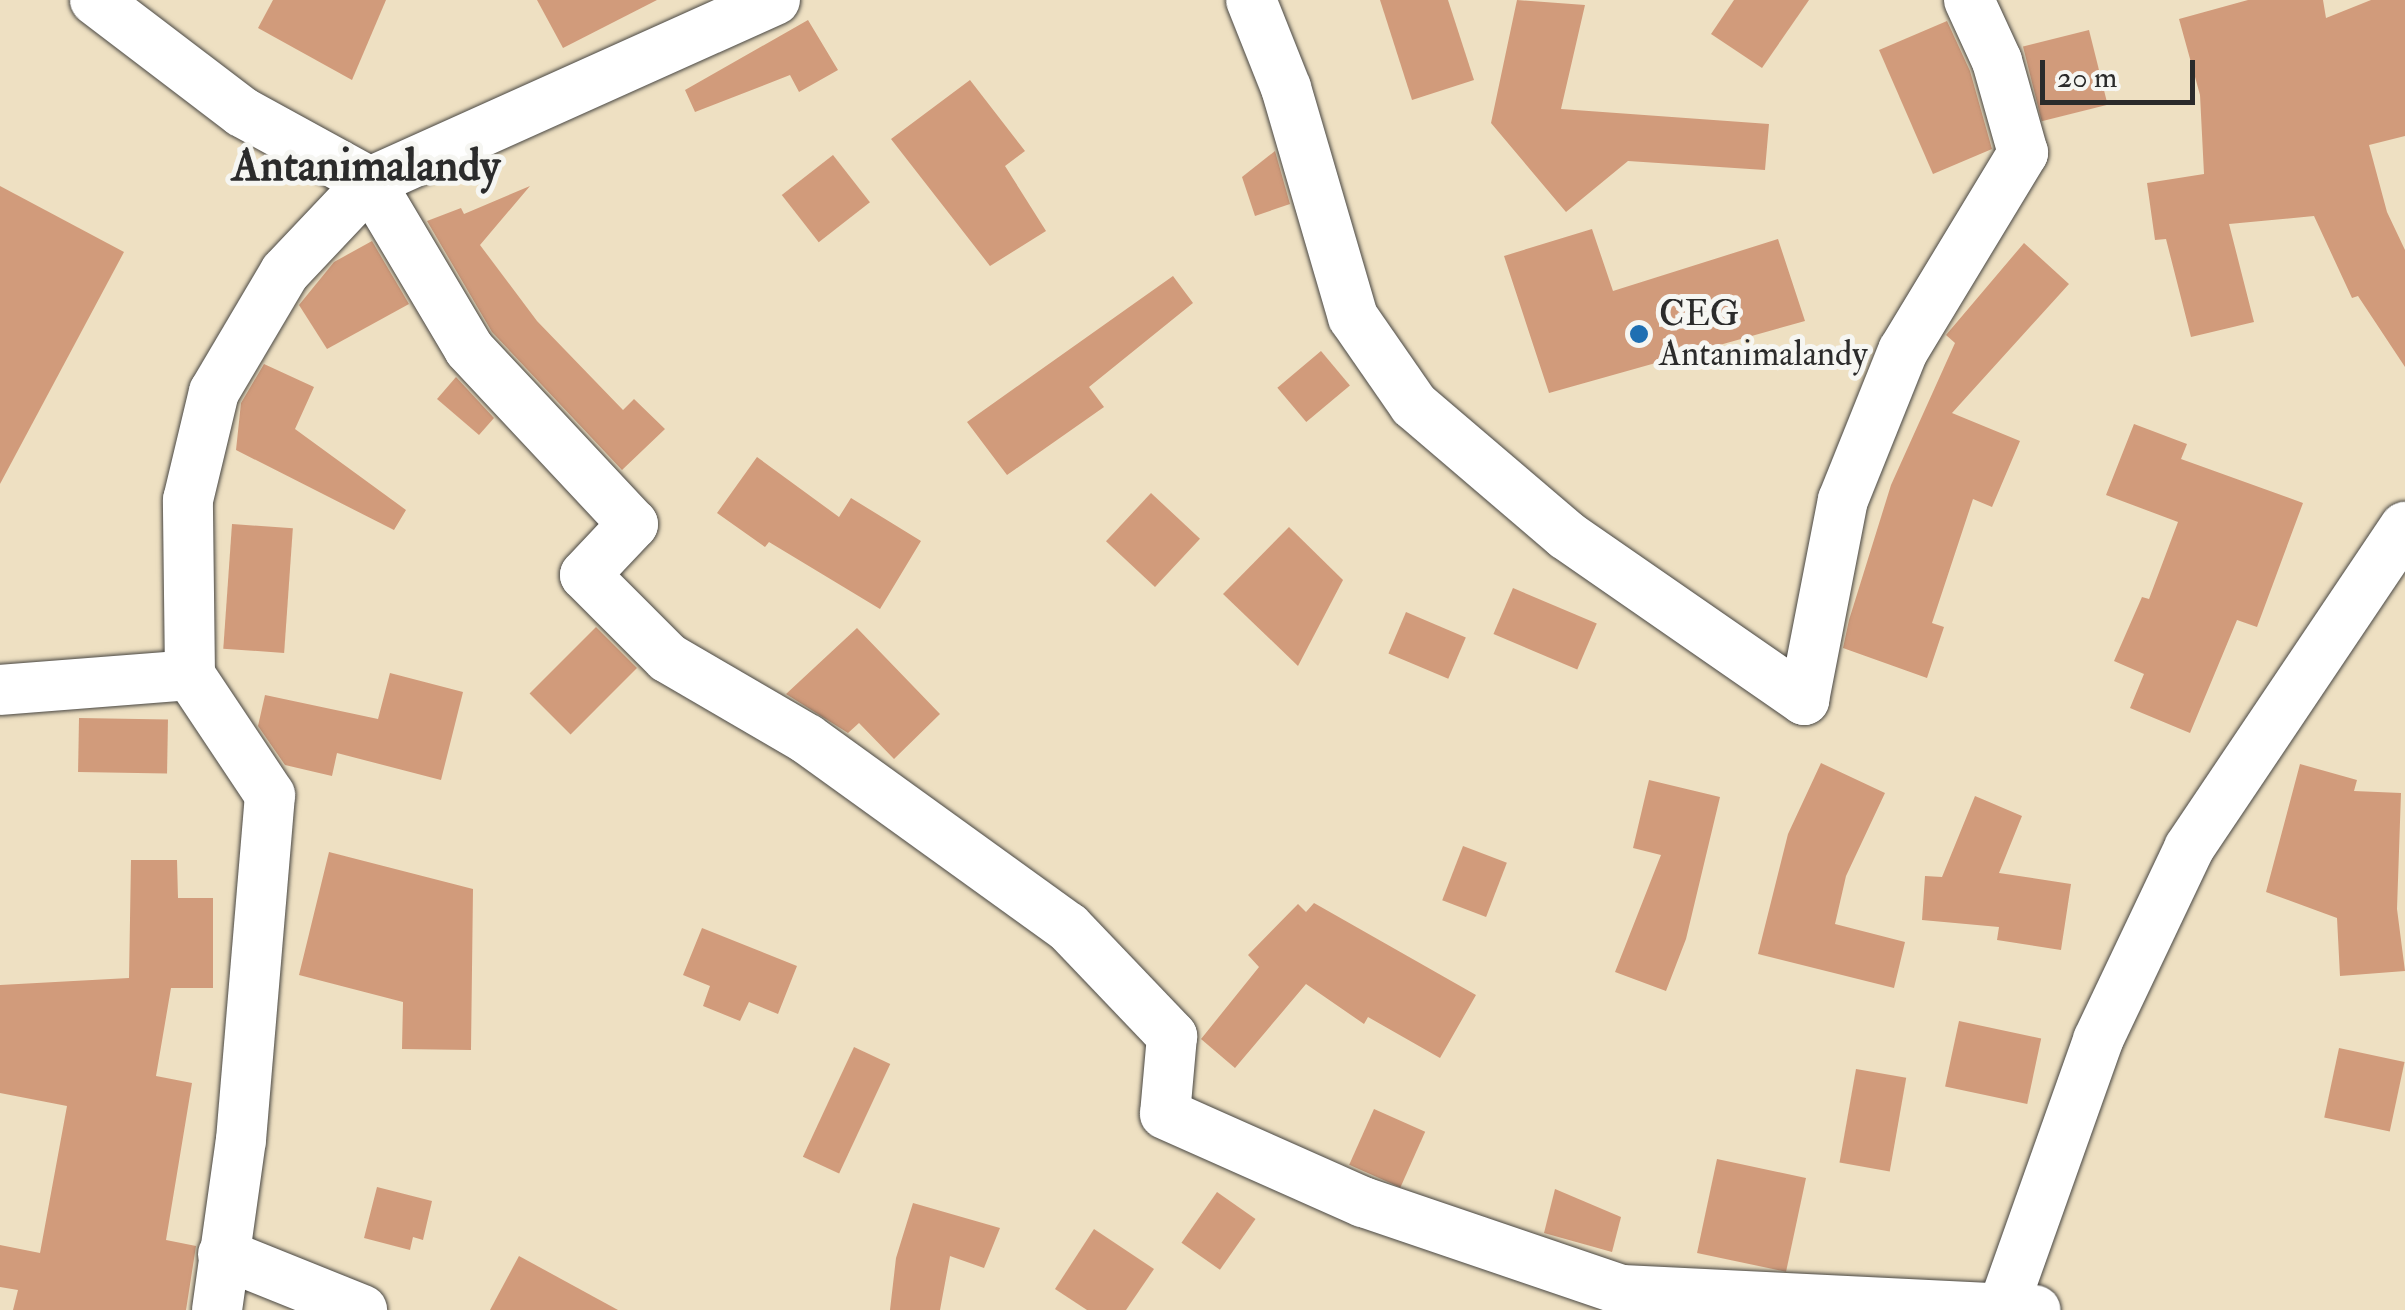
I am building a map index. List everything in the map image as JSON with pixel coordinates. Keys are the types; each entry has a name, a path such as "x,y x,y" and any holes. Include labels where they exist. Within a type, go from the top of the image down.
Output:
{"street":[{"path":"95,0 242,112 370,182 469,349 633,524 585,576 668,658 807,738 1068,926 1172,1036 1166,1114 1363,1202 1622,1290 2014,1310 2098,1040 2190,848 2405,527"},
{"path":"217,1310 242,1140 270,795 190,675 188,500 214,392 285,272 370,182 775,0"},
{"path":"1252,0 1286,88 1353,317 1414,405 1566,535 1804,700 1843,500 1890,384 2023,154 1997,61 1968,0"},
{"path":"0,690 190,675"},
{"path":"223,1254 362,1310"}],"building":[{"path":"273,0 386,0 352,80 258,28"},
{"path":"537,0 657,0 563,48"},
{"path":"1380,0 1448,0 1474,80 1412,100"},
{"path":"1517,0 1585,5 1561,109 1769,124 1765,170 1628,161 1566,212 1491,123"},
{"path":"1734,0 1809,0 1762,68 1711,34"},
{"path":"2248,0 2323,0 2326,18 2371,0 2405,0 2405,136 2369,145 2387,212 2405,250 2405,367 2358,296 2352,298 2314,216 2229,224 2254,322 2191,337 2166,239 2155,240 2147,183 2204,174 2200,95 2179,19"},
{"path":"808,20 838,70 799,92 790,75 695,112 685,90"},
{"path":"1947,21 1970,71 1992,149 1933,174 1879,50"},
{"path":"2089,30 2108,105 2042,121 2023,46"},
{"path":"970,80 1025,151 1005,166 1046,231 990,266 891,139"},
{"path":"1275,151 1290,204 1255,216 1242,177"},
{"path":"833,155 870,202 819,242 782,195"},
{"path":"0,186 124,252 0,484"},
{"path":"530,186 480,245 537,321 623,410 634,399 665,429 622,470 492,332 427,221 461,208 464,214"},
{"path":"1592,229 1613,291 1778,239 1805,321 1549,393 1504,256"},
{"path":"372,241 409,304 327,349 299,305 334,262"},
{"path":"2024,243 2069,284 1952,413 2020,441 1992,507 1973,499 1932,623 1944,627 1927,678 1843,648 1849,620 1891,485 1955,343 1946,335"},
{"path":"1173,276 1193,303 1089,387 1104,407 1007,475 967,422"},
{"path":"1321,351 1350,385 1306,422 1277,388"},
{"path":"264,364 314,387 295,429 406,510 394,530 236,450 241,403"},
{"path":"456,377 494,418 479,435 437,399"},
{"path":"2134,424 2187,444 2181,459 2303,503 2257,627 2237,620 2190,733 2130,708 2144,674 2114,661 2142,597 2149,599 2178,522 2106,495"},
{"path":"757,457 839,517 851,498 921,541 880,609 769,542 765,547 717,513"},
{"path":"1151,493 1200,539 1155,587 1106,541"},
{"path":"232,524 293,528 284,653 223,649"},
{"path":"1289,527 1343,580 1298,666 1223,594"},
{"path":"1513,588 1597,624 1577,670 1493,634"},
{"path":"1406,612 1466,637 1448,679 1388,653"},
{"path":"596,627 637,668 571,734 530,693"},
{"path":"857,628 940,714 894,759 859,723 848,733 786,694"},
{"path":"390,673 463,692 441,780 337,753 332,776 285,765 258,726 265,695 378,719"},
{"path":"79,718 168,720 167,774 78,772"},
{"path":"1821,763 1885,793 1846,876 1835,924 1905,942 1894,988 1758,954 1788,834"},
{"path":"2300,764 2357,780 2354,791 2401,793 2397,909 2405,971 2340,976 2337,918 2266,892"},
{"path":"1649,780 1720,797 1686,939 1666,991 1615,972 1661,855 1633,848"},
{"path":"1975,796 2022,816 1999,873 2071,884 2061,950 1997,940 1999,927 1922,920 1925,876 1942,877"},
{"path":"1463,846 1507,863 1486,917 1442,900"},
{"path":"329,852 473,889 471,1050 402,1049 403,1002 299,975"},
{"path":"131,860 177,860 178,898 213,898 213,988 171,988 156,1076 192,1083 166,1240 196,1246 186,1310 13,1310 18,1290 0,1287 0,1245 40,1253 67,1106 0,1093 0,985 129,978"},
{"path":"1314,903 1476,995 1440,1058 1368,1017 1364,1024 1306,984 1235,1068 1201,1039 1259,967 1248,955 1298,904 1306,912"},
{"path":"702,928 797,966 778,1014 749,1002 740,1021 703,1006 710,986 683,975"},
{"path":"1959,1021 2041,1038 2027,1104 1945,1087"},
{"path":"854,1047 890,1064 839,1174 803,1157"},
{"path":"2339,1048 2405,1062 2390,1131 2324,1117"},
{"path":"1856,1069 1906,1078 1890,1171 1840,1163"},
{"path":"1374,1109 1425,1132 1400,1188 1349,1165"},
{"path":"1717,1159 1806,1178 1786,1272 1697,1253"},
{"path":"377,1187 432,1201 423,1240 413,1237 410,1250 364,1238"},
{"path":"1555,1189 1621,1217 1612,1252 1544,1233"},
{"path":"1217,1192 1256,1219 1220,1270 1181,1243"},
{"path":"913,1203 1000,1228 984,1268 950,1256 940,1310 890,1310 896,1258"},
{"path":"1094,1229 1154,1269 1126,1310 1087,1310 1055,1289"},
{"path":"519,1256 618,1310 490,1310"}],"place":[{"name":"CEG Antanimalandy","path":"1639,334"}],"district":[{"name":"Antanimalandy","path":"366,167"}]}
